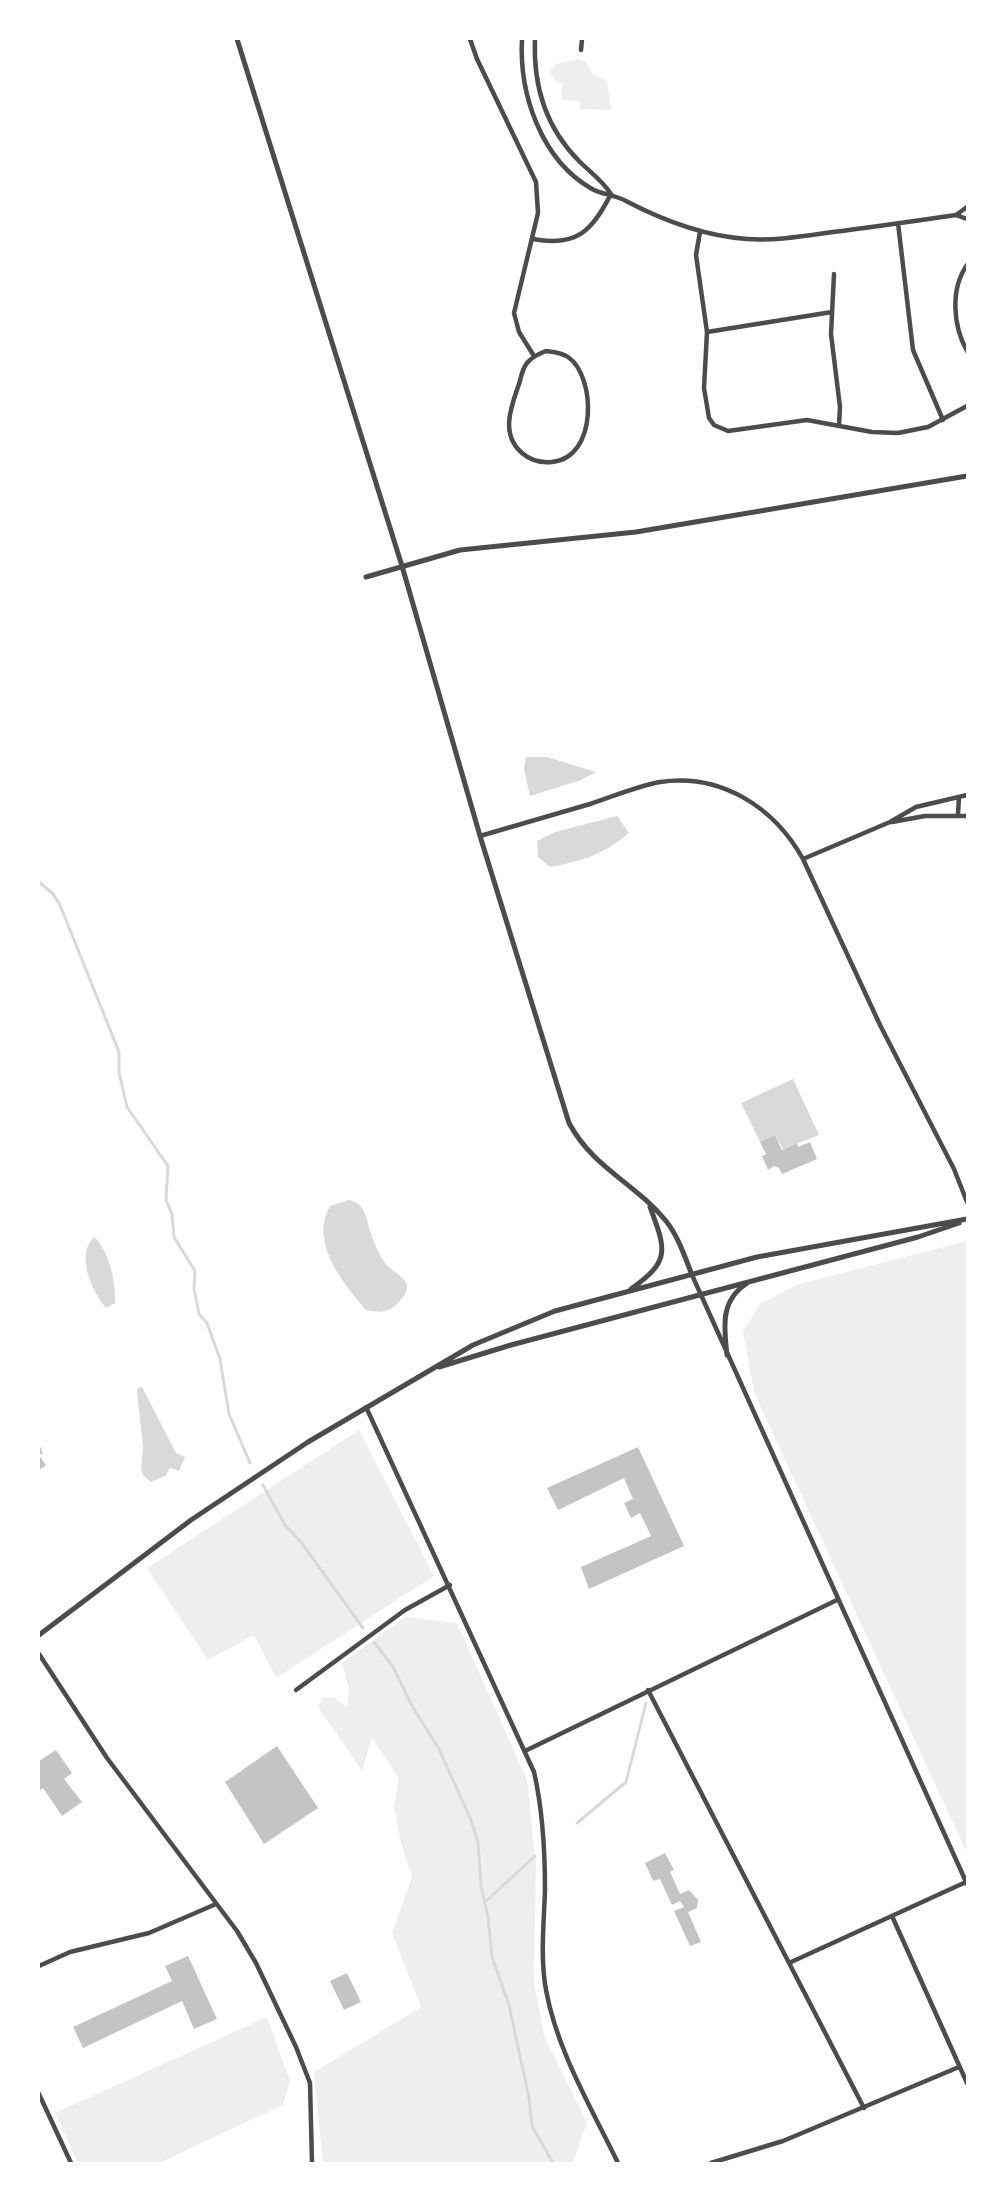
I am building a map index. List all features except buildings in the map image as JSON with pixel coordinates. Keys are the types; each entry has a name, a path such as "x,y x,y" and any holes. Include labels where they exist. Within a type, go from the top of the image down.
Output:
{"street":[{"path":"237,39 402,566 480,836 569,1123 579,1143 595,1160 650,1205 673,1230 837,1600 967,1883 789,1963"},
{"path":"470,39 477,59 536,182 539,203 533,239 514,313 519,332 534,356"},
{"path":"522,39 524,86 544,137 561,162 595,191 611,194 670,222 723,237 767,239 956,215 967,219"},
{"path":"535,39 537,85 549,120 570,152 602,180 611,194"},
{"path":"581,51 582,39"},
{"path":"533,239 560,242 582,234 596,222 611,194"},
{"path":"956,215 967,207"},
{"path":"898,223 913,350 943,420"},
{"path":"700,232 696,255 707,332 704,388 709,418 714,425 728,431 807,420 872,432 898,433 928,427 967,406"},
{"path":"967,265 959,280 955,309 958,330 967,351"},
{"path":"834,274 833,357 840,407 839,425"},
{"path":"707,332 832,312"},
{"path":"546,351 558,352 569,357 576,366 585,394 587,423 585,437 573,454 558,461 540,462 525,456 511,436 511,409 525,365 534,356 546,351"},
{"path":"366,577 460,550 636,532 967,476"},
{"path":"480,836 660,782 709,783 740,795 765,810 792,839 803,859 880,1025 954,1169 967,1202"},
{"path":"803,859 890,822 916,807 967,795"},
{"path":"958,797 958,814"},
{"path":"890,822 958,814 967,816"},
{"path":"628,1292 655,1270 662,1257 664,1244 650,1205"},
{"path":"39,1635 191,1520 366,1407 473,1345 555,1311 692,1275 810,1246 967,1220"},
{"path":"429,1370 511,1345 918,1237 967,1220"},
{"path":"727,1355 724,1326 726,1310 737,1292 750,1281"},
{"path":"366,1407 527,1750 538,1788 543,1821 543,1958 550,2006 575,2073 618,2163"},
{"path":"296,1690 405,1610 450,1585"},
{"path":"527,1750 837,1600"},
{"path":"39,1654 107,1758 216,1904 256,1963 303,2065 312,2100 312,2163"},
{"path":"648,1690 864,2108"},
{"path":"39,1966 70,1952 149,1933 216,1904"},
{"path":"892,1916 967,2083"},
{"path":"711,2163 783,2141 959,2067"},
{"path":"39,2094 71,2163"}],"shaded area":[{"path":"579,59 587,63 593,75 607,81 611,110 580,109 580,101 561,100 562,84 554,80 550,71 556,64"},
{"path":"526,757 547,757 596,772 581,780 530,796 524,769"},
{"path":"617,816 629,833 601,852 550,867 538,857 537,841 555,832"},
{"path":"793,1079 819,1135 783,1149 775,1135 760,1142 741,1103"},
{"path":"349,1200 360,1205 382,1258 407,1284 405,1295 388,1310 380,1312 366,1310 339,1275 326,1248 325,1220 330,1206"},
{"path":"94,1237 108,1258 113,1277 115,1303 106,1308 91,1283 86,1263 88,1245"},
{"path":"967,1241 967,1853 762,1410 754,1391 743,1332 760,1304 796,1285"},
{"path":"142,1387 176,1453 185,1457 179,1471 170,1468 165,1476 151,1482 143,1475 141,1468 143,1446 137,1392 138,1388"},
{"path":"359,1430 434,1576 276,1678 254,1635 208,1660 147,1568"},
{"path":"405,1617 457,1623 527,1780 536,1864 534,1982 544,2036 587,2123 573,2163 323,2163 314,2072 421,2007 392,1933 412,1877 401,1843 394,1807 399,1778 372,1738 362,1771 318,1707 322,1697 335,1698 347,1707 349,1690 342,1663"},
{"path":"267,2017 290,2081 283,2105 159,2163 78,2163 55,2113"}],"waterway":[{"path":"39,882 53,894 60,905 119,1052 119,1072 127,1107 168,1166 166,1200 172,1214 174,1237 195,1271 194,1289 199,1314 207,1323 220,1359 229,1414 250,1463"},
{"path":"263,1485 285,1525 301,1542 363,1628"},
{"path":"374,1642 393,1667 412,1706 439,1749 471,1820 478,1842 481,1886 488,1917 492,1957 509,2005 529,2098 532,2126 553,2163"},
{"path":"577,1823 626,1782 646,1703"},
{"path":"484,1903 535,1856"}]}
